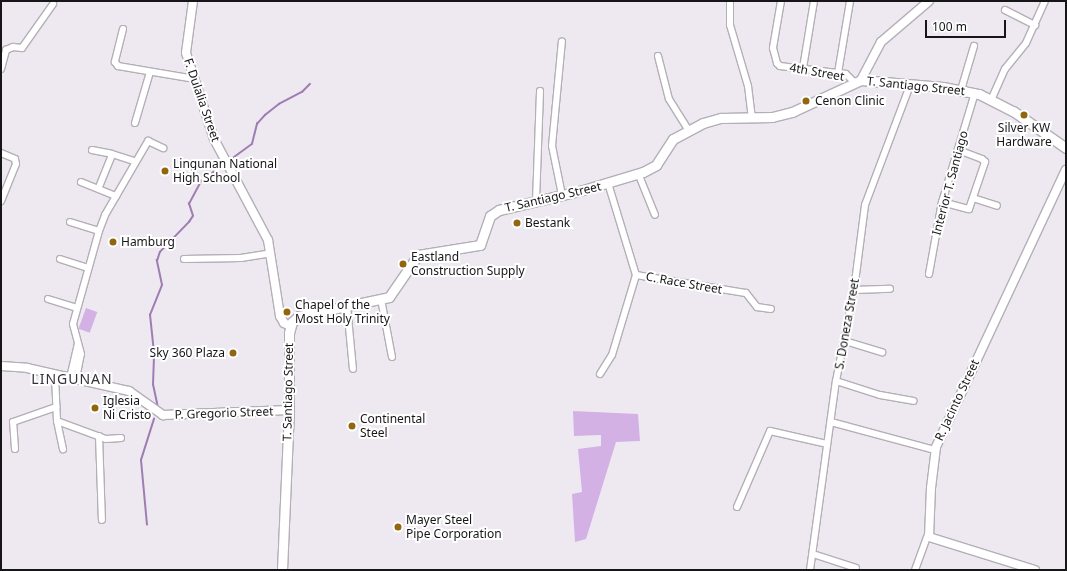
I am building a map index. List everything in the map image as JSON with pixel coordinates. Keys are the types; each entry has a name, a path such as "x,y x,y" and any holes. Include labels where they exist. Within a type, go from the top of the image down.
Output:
{"main road":[{"name":"T. Santiago Street","path":"282,570 289,410 290,326 299,316 381,299 393,294 418,255 480,245 490,216 499,210 608,184 656,165 673,139 688,129 721,118 752,117 792,112 859,82 961,90 992,98 1066,148"}],"street":[{"name":"F. Dulalia Street","path":"193,1 185,46 214,139 261,225 271,253 280,316 290,326"},
{"path":"730,1 730,25 748,86 752,117"},
{"name":"4th Street","path":"781,1 773,48 777,63 780,66 846,74 859,82"},
{"path":"802,68 814,1"},
{"path":"838,73 850,1"},
{"path":"859,82 882,42 930,1"},
{"path":"992,98 1005,69 1026,43 1045,1"},
{"path":"1,69 6,50 13,46 22,48 53,4"},
{"path":"1006,10 1035,25"},
{"path":"123,29 116,65 195,79"},
{"path":"562,41 552,146 562,195"},
{"path":"961,90 974,46"},
{"path":"658,56 669,99 688,129"},
{"path":"135,123 150,72"},
{"name":"S. Doneza Street","path":"810,570 836,381 854,290 865,205 910,85"},
{"path":"536,201 540,91"},
{"name":"Interior T. Santiago","path":"929,274 942,202 975,93"},
{"path":"73,379 78,344 73,330 77,308 99,231 116,196 148,141 163,148"},
{"path":"92,150 112,154 136,162"},
{"path":"942,202 968,209 973,198 984,160 958,150"},
{"path":"1,153 15,159 16,164 1,201"},
{"path":"99,187 112,154"},
{"name":"R. Jacinto Street","path":"928,535 935,450 1066,170"},
{"path":"638,173 655,215"},
{"path":"81,182 99,187 116,196"},
{"name":"C. Race Street","path":"608,184 636,275 746,293 757,307 771,309"},
{"path":"973,198 996,206"},
{"path":"70,222 99,231"},
{"path":"184,259 241,258 271,253"},
{"path":"60,259 88,268"},
{"path":"600,374 612,355 636,275"},
{"path":"854,290 890,289"},
{"path":"48,299 77,308"},
{"path":"381,299 392,357"},
{"path":"347,306 353,369"},
{"path":"845,340 882,352"},
{"name":"P. Gregorio Street","path":"1,366 22,367 129,391 163,415 289,410"},
{"path":"55,375 57,421 63,449"},
{"path":"836,381 880,395 913,401"},
{"path":"15,449 13,422 56,407"},
{"path":"57,421 106,439 121,438"},
{"path":"831,422 935,450"},
{"path":"737,507 770,432 827,444"},
{"path":"99,436 102,520"},
{"path":"915,570 928,535 939,541 1035,570"},
{"path":"813,554 856,568"}],"shaded area":[{"path":"86,308 97,312 90,333 78,329"},
{"path":"573,411 638,414 640,441 616,442 586,539 575,542 572,494 582,492 578,449 601,446 601,435 574,436"}],"waterway":[{"path":"230,160 252,144 257,124 265,115 279,104 302,92 310,84"},
{"path":"158,408 153,385 154,353 150,315 162,285 157,261 160,252 193,216 189,204 201,181 219,168"},
{"path":"147,525 141,460 154,419"}],"place":[{"name":"Cenon Clinic","path":"806,101"},
{"name":"Silver KW Hardware","path":"1024,115"},
{"name":"Lingunan National High School","path":"165,171"},
{"name":"Bestank","path":"517,223"},
{"name":"Hamburg","path":"113,242"},
{"name":"Eastland Construction Supply","path":"403,264"},
{"name":"Chapel of the Most Holy Trinity","path":"287,312"},
{"name":"Sky 360 Plaza","path":"233,353"},
{"name":"Iglesia Ni Cristo","path":"95,408"},
{"name":"Continental Steel","path":"352,426"},
{"name":"Mayer Steel Pipe Corporation","path":"398,527"}],"district":[{"name":"LINGUNAN","path":"72,379"}]}
